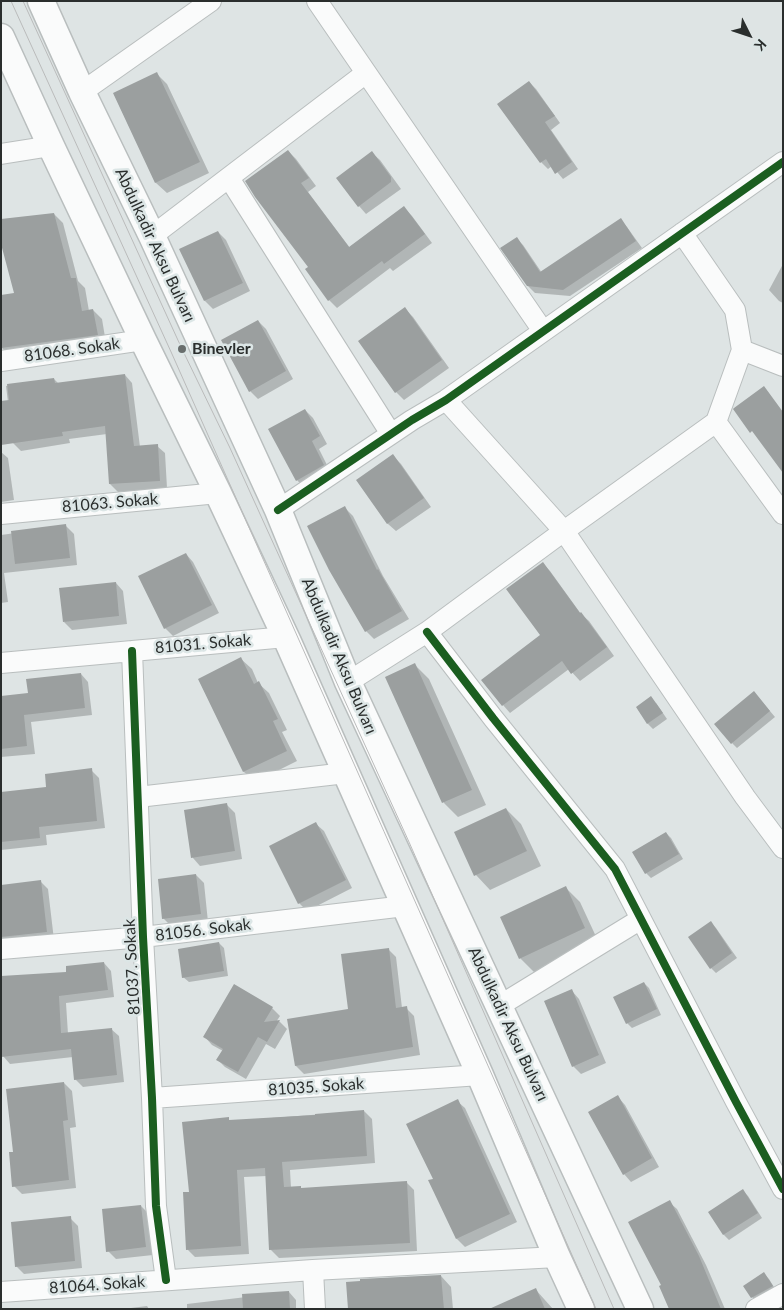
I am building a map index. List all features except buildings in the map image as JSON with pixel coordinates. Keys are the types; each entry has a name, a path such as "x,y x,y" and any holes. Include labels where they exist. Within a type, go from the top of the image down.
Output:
{"main road":[{"name":"Abdulkadir Aksu Bulvarı","path":"41,1 278,510 348,682 640,1309"},
{"path":"1,37 142,340 218,493 286,637 480,1075 581,1309"}],"street":[{"path":"82,92 211,1"},
{"path":"317,1 543,331"},
{"path":"152,236 366,73"},
{"path":"1,154 51,146"},
{"path":"278,510 391,434 446,400 783,162"},
{"path":"229,178 391,434"},
{"path":"348,682 427,632 716,422 742,350 735,310 682,233"},
{"name":"81068. Sokak","path":"1,361 142,340"},
{"path":"742,350 783,366"},
{"path":"446,400 564,531 745,797 783,848"},
{"path":"716,422 783,514"},
{"name":"81063. Sokak","path":"1,514 218,493"},
{"path":"427,632 493,718 615,869 783,1189"},
{"name":"81031. Sokak","path":"1,663 286,637"},
{"name":"81037. Sokak","path":"132,651 156,1206 166,1280"},
{"path":"138,797 346,773"},
{"name":"81056. Sokak","path":"1,949 144,937 405,906"},
{"path":"499,1006 641,919"},
{"name":"81035. Sokak","path":"152,1098 480,1075"},
{"name":"81064. Sokak","path":"1,1292 313,1270 558,1257"},
{"path":"313,1270 315,1309"},
{"path":"756,1309 783,1294"}],"tram line":[{"path":"11,1 172,354 596,1309"},
{"path":"23,1 182,349 230,448 409,842 614,1309"}],"cycle path":[{"path":"278,510 412,420 446,400 783,162"},
{"path":"427,632 493,718 615,869 783,1189"},
{"path":"132,651 156,1206 166,1280"}],"place":[{"name":"Binevler","path":"182,349"}]}
